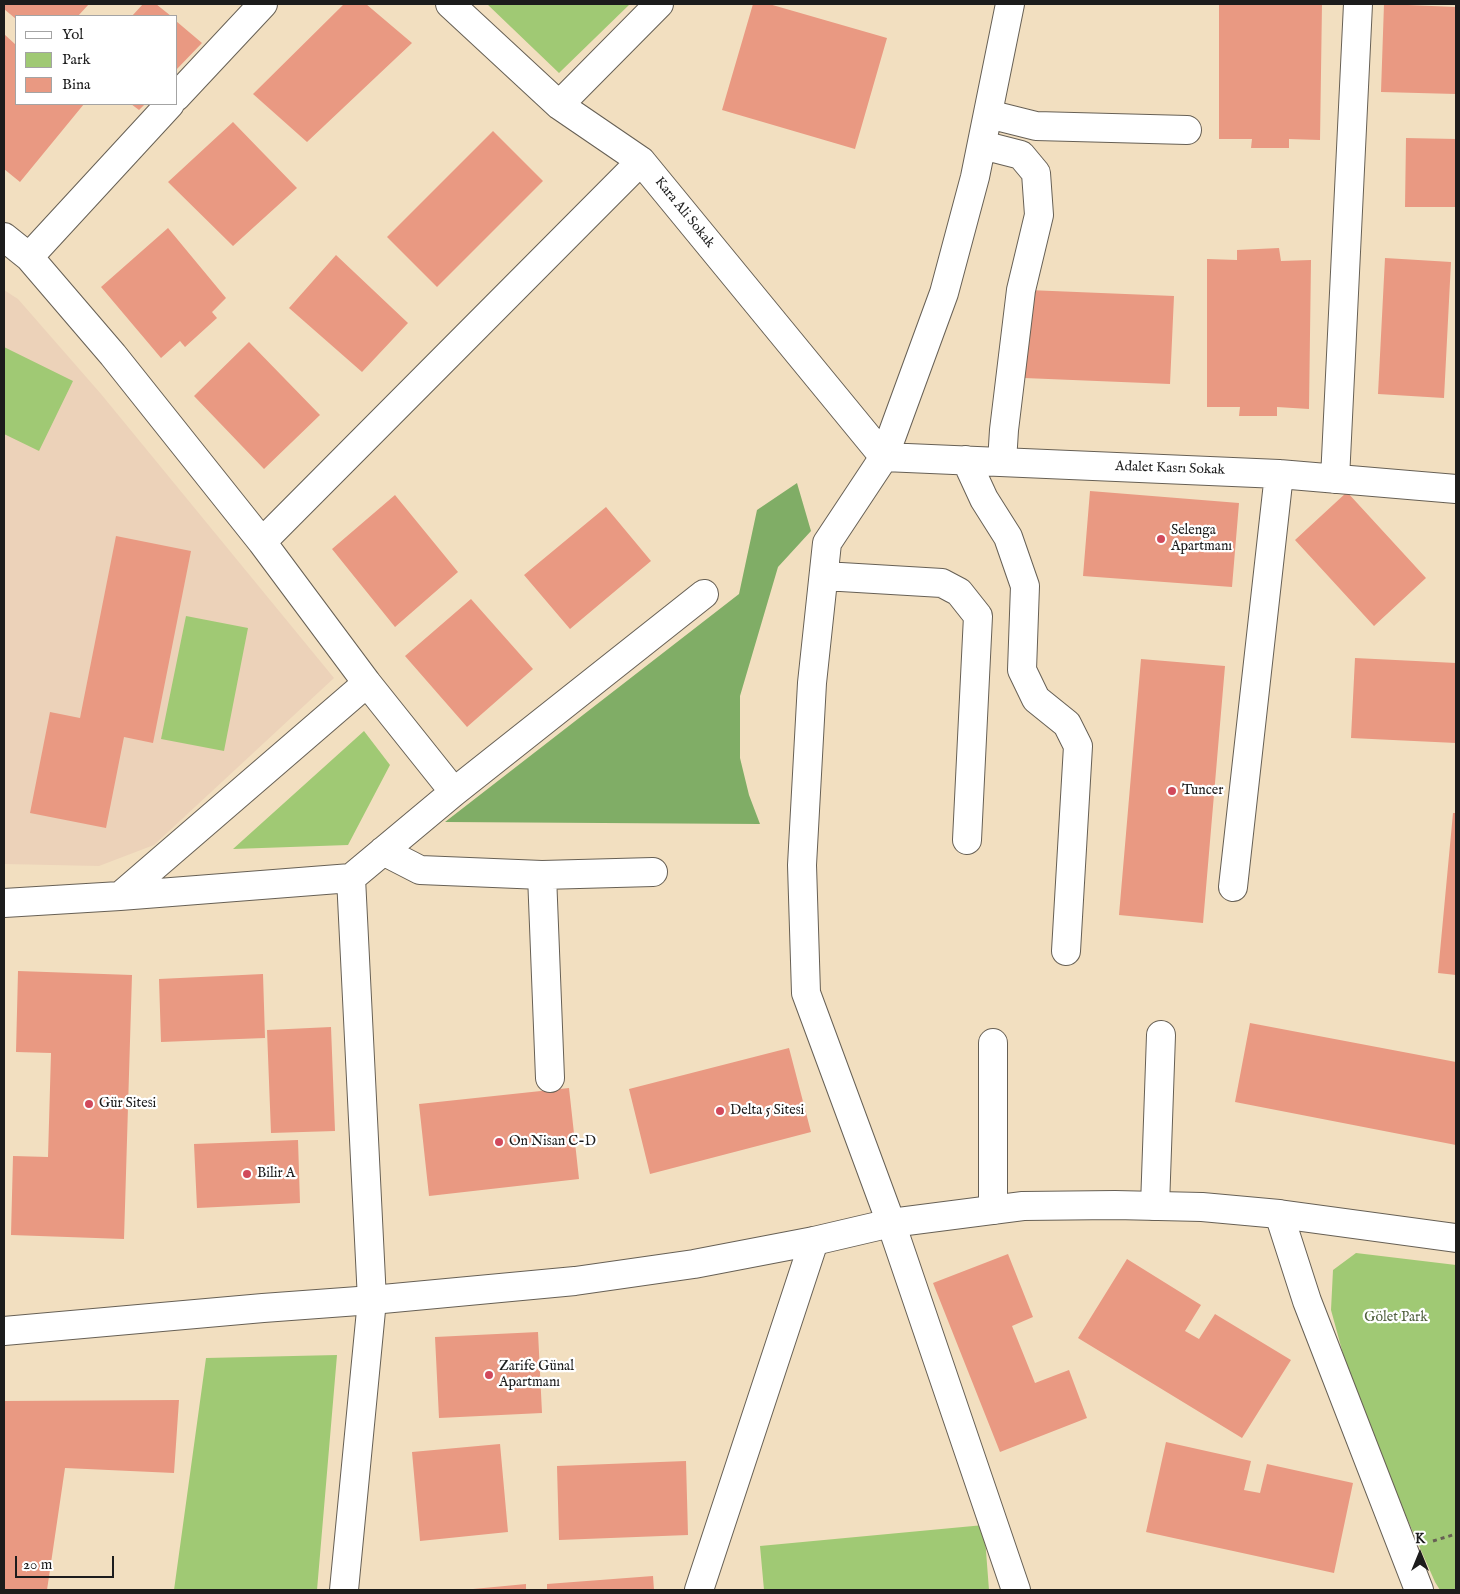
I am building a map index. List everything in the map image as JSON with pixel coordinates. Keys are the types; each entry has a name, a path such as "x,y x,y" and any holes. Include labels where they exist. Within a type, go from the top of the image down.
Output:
{"street":[{"path":"178,95 263,4"},
{"name":"Kara Ali Sokak","path":"450,4 559,105 641,161 884,457"},
{"path":"559,105 659,4"},
{"path":"1010,4 975,177 944,293 884,457 827,543 812,683 802,865 806,993 892,1223 1016,1590"},
{"path":"1335,479 1358,4"},
{"path":"29,257 169,105"},
{"path":"988,114 1036,126 1187,130"},
{"path":"982,145 1020,155 1036,173 1040,215 1020,290 1002,462"},
{"path":"262,542 641,161"},
{"path":"4,237 29,257 112,355 262,542 366,683 454,792"},
{"name":"Adalet Kasrı Sokak","path":"884,457 1279,474 1456,489"},
{"path":"966,460 984,499 1008,537 1026,586 1022,670 1036,699 1067,724 1078,746 1066,951"},
{"path":"1234,887 1279,474"},
{"path":"824,576 942,583 959,592 978,616 967,840"},
{"path":"4,903 350,878 454,792 704,594"},
{"path":"120,896 366,683"},
{"path":"383,851 420,870 542,875 653,872"},
{"path":"542,875 550,1078"},
{"path":"344,1590 372,1300 350,878"},
{"path":"1155,1206 1161,1035"},
{"path":"993,1043 993,1210"},
{"path":"4,1331 575,1281 694,1264 814,1241 892,1223 1023,1206 1202,1207 1279,1214 1456,1238"},
{"path":"1279,1214 1307,1301 1419,1590"},
{"path":"699,1590 814,1241"}],"shaded area":[{"path":"4,290 18,299 101,394 334,678 154,845 99,866 4,864"}],"green space":[{"path":"487,4 630,4 559,73"},
{"path":"4,347 73,381 39,451 4,434"},
{"path":"797,483 811,531 778,567 740,696 740,758 749,795 760,824 445,822 739,594 757,510"},
{"path":"186,616 248,628 224,751 161,739"},
{"path":"364,731 390,765 348,845 233,849"},
{"name":"Gölet Park","path":"1356,1253 1456,1265 1456,1590 1440,1590 1435,1582 1357,1405 1331,1310 1333,1270"},
{"path":"337,1355 317,1590 174,1590 206,1358"},
{"path":"984,1525 989,1590 764,1590 760,1546"}],"building":[{"path":"4,4 89,4 79,15 15,15 15,18 4,9"},
{"path":"143,4 156,4 170,15 133,15"},
{"path":"344,4 366,4 412,43 307,142 253,94"},
{"path":"753,4 769,4 887,38 855,149 722,110"},
{"path":"1219,4 1322,4 1320,140 1289,139 1289,148 1251,148 1252,139 1219,139"},
{"path":"1384,4 1456,7 1456,94 1381,92"},
{"path":"178,23 202,43 178,68"},
{"path":"4,34 15,44 15,105 83,105 20,182 4,169"},
{"path":"132,105 144,105 139,110"},
{"path":"233,122 297,188 233,246 168,182"},
{"path":"493,131 543,181 437,287 387,237"},
{"path":"1406,138 1456,139 1456,207 1405,207"},
{"path":"168,228 226,298 212,312 217,318 185,347 180,341 161,358 101,287"},
{"path":"1279,248 1281,261 1311,260 1309,409 1277,407 1277,416 1239,416 1240,407 1207,407 1207,259 1237,260 1237,250"},
{"path":"336,255 408,323 362,372 289,308"},
{"path":"1385,258 1451,262 1444,398 1378,394"},
{"path":"1028,290 1174,296 1170,384 1024,378"},
{"path":"249,342 320,415 264,469 194,396"},
{"name":"Selenga Apartmanı","path":"1090,491 1239,503 1232,587 1083,576"},
{"path":"1347,492 1426,578 1374,626 1295,540"},
{"path":"395,495 458,572 395,627 332,549"},
{"path":"606,507 651,561 570,629 524,575"},
{"path":"116,536 191,551 153,743 124,737 106,828 30,813 50,712 80,718"},
{"path":"471,599 533,669 467,727 405,656"},
{"path":"1355,658 1456,663 1456,743 1351,738"},
{"name":"Tuncer","path":"1141,659 1225,666 1203,923 1119,915"},
{"path":"1453,813 1456,813 1456,975 1438,973"},
{"name":"Gür Sitesi","path":"18,971 132,975 124,1239 11,1235 13,1156 48,1157 51,1053 16,1052"},
{"path":"263,974 265,1038 161,1042 159,979"},
{"path":"1250,1023 1456,1062 1456,1145 1235,1102"},
{"path":"331,1027 335,1131 271,1133 267,1030"},
{"name":"Delta 5 Sitesi","path":"789,1048 811,1132 650,1174 629,1089"},
{"name":"On Nisan C-D","path":"569,1088 579,1179 429,1196 419,1104"},
{"name":"Bilir A","path":"298,1140 300,1203 197,1208 194,1144"},
{"path":"1008,1254 1033,1317 1012,1326 1035,1383 1069,1370 1087,1418 1000,1452 933,1283"},
{"path":"1127,1259 1201,1305 1185,1331 1199,1339 1215,1314 1291,1360 1242,1438 1078,1338"},
{"name":"Zarife Günal Apartmanı","path":"538,1332 542,1413 439,1418 435,1337"},
{"path":"179,1400 174,1473 65,1468 47,1590 4,1590 4,1401"},
{"path":"1166,1442 1251,1461 1244,1490 1260,1493 1267,1464 1353,1483 1334,1573 1146,1532"},
{"path":"500,1444 508,1532 420,1541 412,1452"},
{"path":"686,1461 688,1535 559,1540 557,1466"},
{"path":"653,1576 654,1590 547,1590 547,1584"},
{"path":"526,1584 526,1590 473,1590 473,1589"}],"place":[{"name":"Selenga Apartmanı","path":"1161,539"},
{"name":"Tuncer","path":"1172,791"},
{"name":"Gür Sitesi","path":"89,1104"},
{"name":"Delta 5 Sitesi","path":"720,1111"},
{"name":"On Nisan C-D","path":"499,1142"},
{"name":"Bilir A","path":"247,1174"},
{"name":"Zarife Günal Apartmanı","path":"489,1375"}]}
